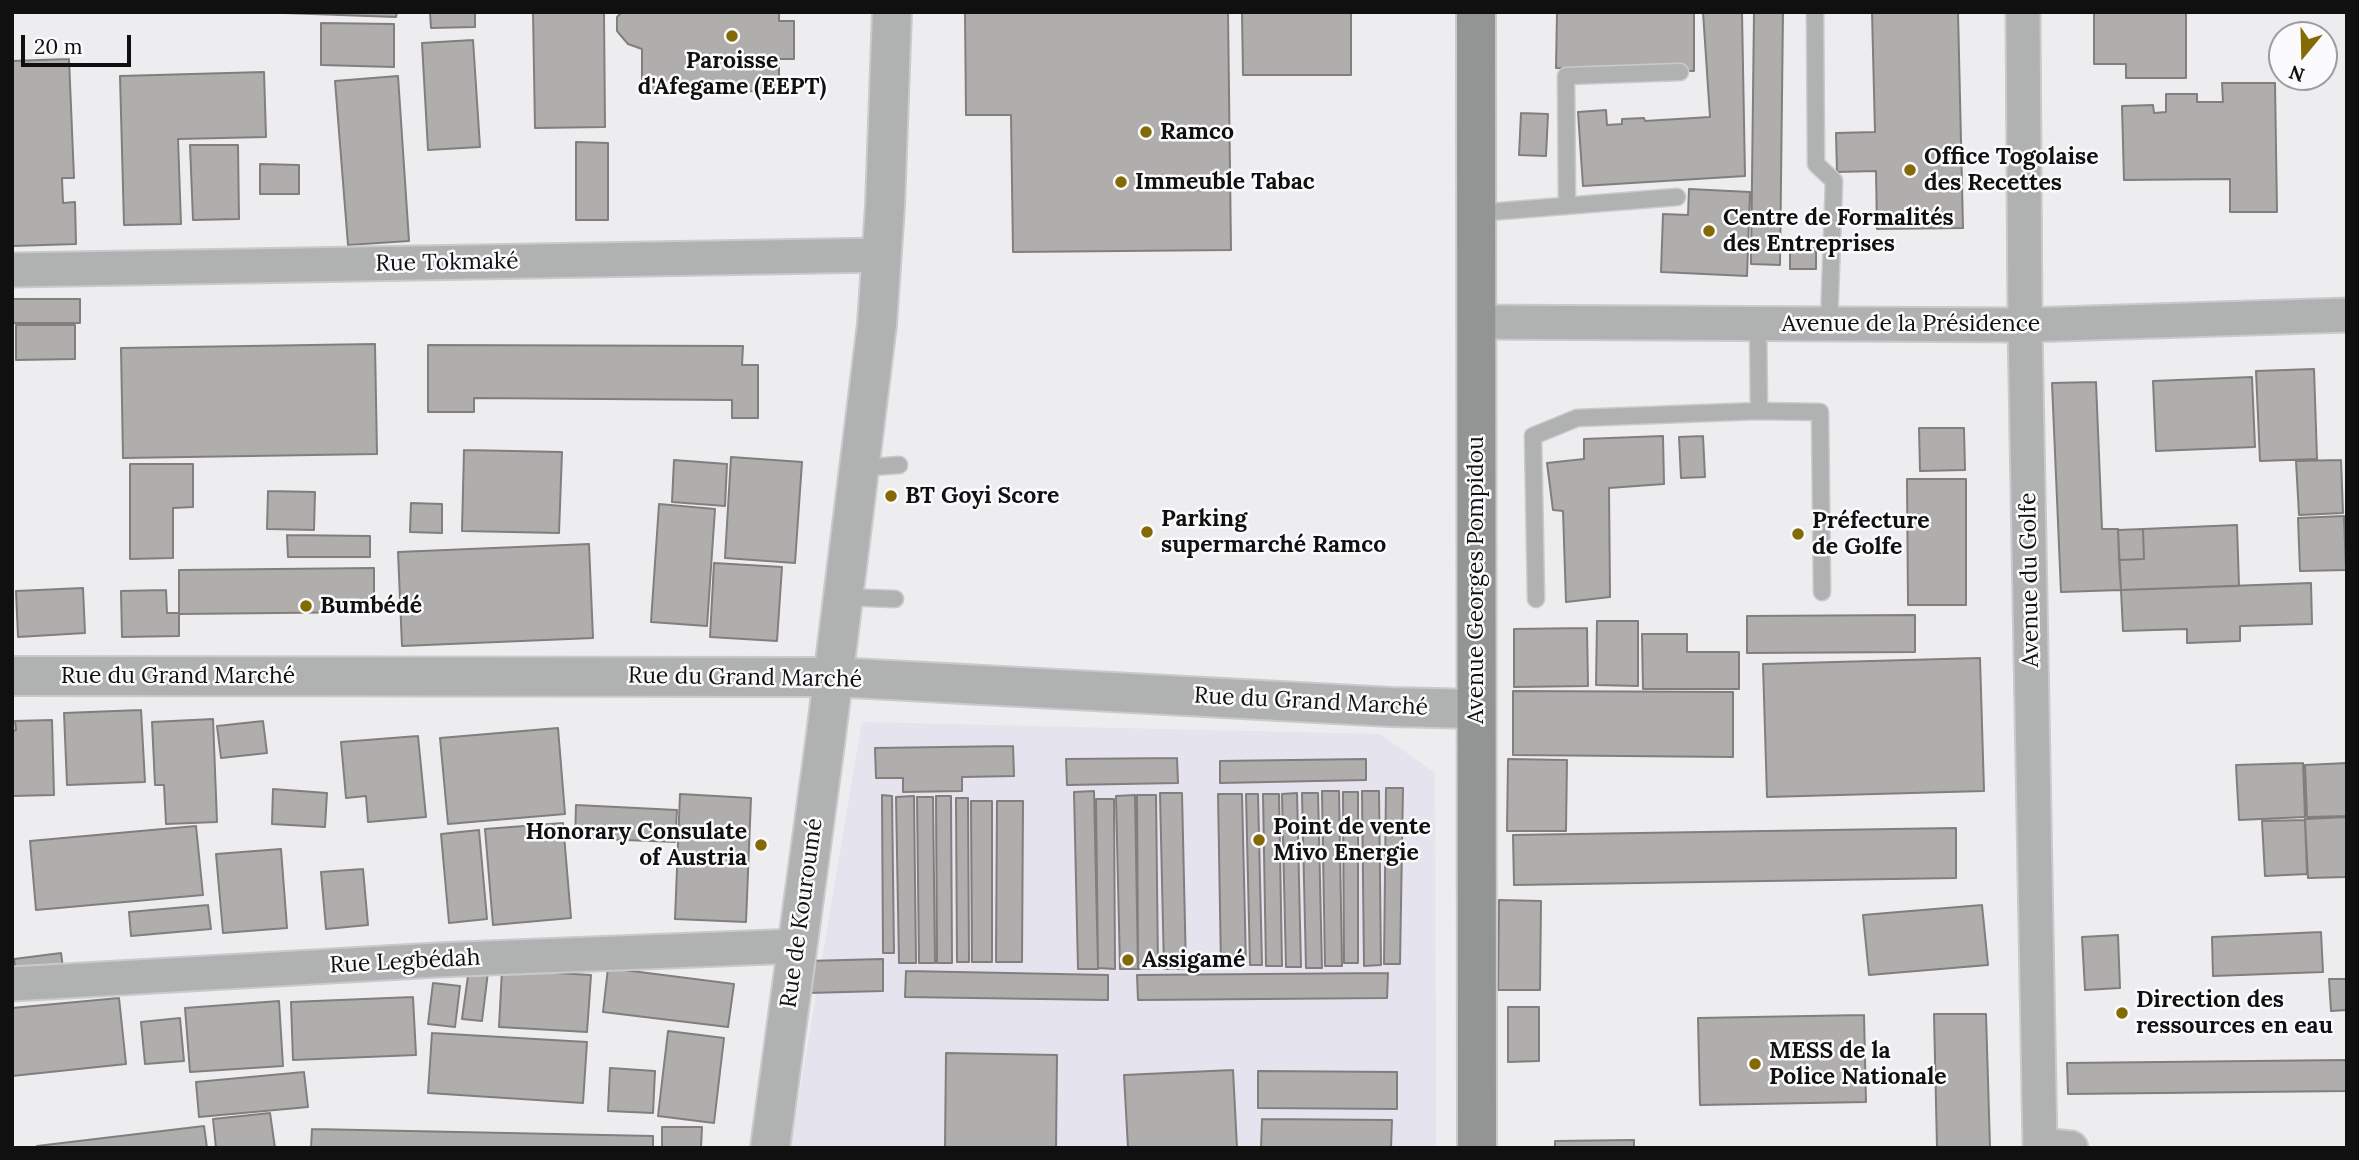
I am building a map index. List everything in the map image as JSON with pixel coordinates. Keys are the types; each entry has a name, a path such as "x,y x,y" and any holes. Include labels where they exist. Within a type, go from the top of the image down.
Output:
{"main road":[{"name":"Avenue Georges Pompidou","path":"1476,12 1477,1148"}],"street":[{"name":"Rue de Kouroumé","path":"770,1148 834,677 877,324 885,206 892,12"},
{"name":"Avenue du Golfe","path":"2023,12 2025,325 2050,1147"},
{"name":"Rue Tokmaké","path":"12,271 881,255"},
{"name":"Avenue de la Présidence","path":"1475,322 2025,325 2347,315"},
{"name":"Rue du Grand Marché","path":"12,676 834,677 1391,707 1476,709"},
{"name":"Rue Legbédah","path":"12,984 451,959 798,946"}],"lane":[{"path":"1815,12 1816,164 1834,181 1829,324"},
{"path":"1567,206 1566,76 1680,72"},
{"path":"1476,213 1677,197"},
{"path":"1758,323 1759,411"},
{"path":"1536,599 1533,436 1577,418 1759,411 1820,412 1822,592"},
{"path":"859,468 899,465"},
{"path":"842,597 895,599"}],"shaded area":[{"name":"Assigamé","path":"862,722 1380,734 1435,773 1436,1148 790,1148"}],"building":[{"path":"256,12 397,12 396,17"},
{"path":"430,12 475,12 475,27 431,28"},
{"path":"533,12 604,12 605,127 535,128"},
{"path":"622,12 779,12 779,21 794,21 794,59 779,59 779,91 642,92 642,49 628,44 617,31 617,17"},
{"name":"Immeuble Tabac","path":"965,12 1228,12 1231,250 1013,252 1011,115 966,115"},
{"path":"1242,12 1351,12 1351,75 1243,75"},
{"path":"1557,12 1694,12 1694,71 1556,68"},
{"path":"1703,12 1742,12 1745,176 1583,186 1578,112 1606,110 1607,125 1622,124 1622,119 1644,118 1645,121 1710,117"},
{"path":"1754,12 1783,12 1780,265 1751,264"},
{"path":"1872,12 1958,12 1963,228 1877,229 1876,171 1837,172 1836,133 1875,132"},
{"path":"2094,12 2186,12 2186,78 2126,78 2126,64 2094,64"},
{"path":"321,23 394,24 394,67 321,65"},
{"path":"473,40 480,147 428,150 422,43"},
{"path":"69,59 74,178 62,178 63,203 75,202 76,244 12,246 12,61"},
{"path":"264,72 266,137 178,139 181,224 124,225 120,76"},
{"path":"398,76 409,241 348,245 335,81"},
{"path":"2222,83 2268,83 2268,91 2275,91 2277,212 2230,212 2230,179 2124,180 2122,106 2153,105 2154,113 2166,112 2166,94 2197,94 2197,102 2223,102"},
{"path":"1521,113 1548,114 1546,156 1519,155"},
{"path":"576,142 608,143 608,220 576,220"},
{"path":"190,145 238,145 239,219 193,220"},
{"path":"260,164 299,165 299,194 260,194"},
{"path":"1689,189 1750,192 1747,276 1661,272 1663,214 1688,215"},
{"path":"1790,248 1816,248 1816,269 1790,269"},
{"path":"12,299 80,299 80,323 12,323"},
{"path":"16,325 75,325 75,359 16,360"},
{"path":"375,344 377,454 123,458 121,348"},
{"path":"428,345 743,346 742,365 758,365 758,418 732,418 732,400 474,398 474,412 428,412"},
{"path":"2314,369 2317,459 2260,461 2256,371"},
{"path":"2252,377 2255,447 2156,451 2153,381"},
{"path":"2096,382 2102,529 2118,529 2121,590 2061,592 2052,383"},
{"path":"1919,428 1964,428 1965,470 1920,471"},
{"path":"1663,436 1664,484 1609,488 1610,597 1566,602 1563,511 1553,510 1547,463 1584,459 1584,439"},
{"path":"1703,436 1705,477 1681,478 1679,437"},
{"path":"464,450 562,452 559,533 462,531"},
{"path":"731,457 802,462 795,563 725,558"},
{"path":"674,460 727,464 725,506 672,502"},
{"path":"2341,460 2343,513 2299,515 2296,461"},
{"path":"130,464 193,464 193,507 173,508 173,558 130,559"},
{"path":"1907,479 1966,479 1966,605 1908,605"},
{"path":"268,491 315,492 314,530 267,529"},
{"path":"411,503 442,504 442,533 410,532"},
{"path":"659,504 715,509 707,626 651,622"},
{"path":"2344,516 2346,570 2300,571 2298,518"},
{"path":"2237,525 2239,586 2121,590 2119,560 2144,559 2143,529"},
{"path":"2143,529 2144,559 2119,560 2118,530"},
{"path":"287,535 370,536 370,557 288,557"},
{"path":"589,544 593,638 402,646 398,552"},
{"path":"714,563 782,567 777,641 710,637"},
{"path":"374,568 374,612 179,614 179,570"},
{"path":"2311,583 2312,624 2240,626 2240,641 2187,643 2187,629 2123,631 2121,590"},
{"path":"83,588 85,633 18,637 16,591"},
{"path":"166,590 167,613 179,613 179,636 122,637 121,591"},
{"path":"1915,615 1915,652 1747,653 1747,616"},
{"path":"1597,621 1638,621 1638,686 1596,685"},
{"path":"1587,628 1588,686 1514,687 1514,629"},
{"path":"1642,634 1687,634 1687,652 1739,652 1739,689 1643,689"},
{"path":"1980,658 1984,791 1767,797 1763,664"},
{"path":"1513,691 1733,692 1733,757 1513,755"},
{"path":"141,710 145,782 67,785 64,713"},
{"path":"213,719 217,822 166,824 164,785 155,785 152,722"},
{"path":"52,720 54,795 12,796 12,731 16,730 15,721"},
{"path":"263,721 267,753 221,758 217,726"},
{"path":"558,728 565,814 448,824 440,738"},
{"path":"418,736 426,817 368,822 366,796 346,798 341,742"},
{"path":"1013,746 1014,776 962,777 962,791 903,792 903,778 876,778 875,748"},
{"path":"1177,758 1178,783 1067,785 1066,759"},
{"path":"1366,759 1366,780 1220,783 1220,761"},
{"path":"1508,759 1567,760 1566,831 1507,831"},
{"path":"2303,763 2305,817 2239,820 2236,765"},
{"path":"2347,763 2347,816 2307,817 2305,765"},
{"path":"1386,788 1403,788 1400,964 1384,964"},
{"path":"273,789 327,793 325,827 272,824"},
{"path":"1094,791 1098,969 1078,969 1074,792"},
{"path":"1322,791 1339,791 1342,966 1325,966"},
{"path":"1362,791 1379,791 1381,965 1364,966"},
{"path":"1343,792 1358,792 1358,963 1344,963"},
{"path":"1160,793 1182,793 1186,969 1164,969"},
{"path":"1297,793 1301,967 1286,967 1282,794"},
{"path":"1302,793 1318,793 1322,968 1306,968"},
{"path":"680,794 751,798 746,922 675,919"},
{"path":"1218,794 1242,794 1246,965 1221,966"},
{"path":"1246,794 1258,794 1262,965 1250,965"},
{"path":"1263,794 1279,794 1282,966 1266,966"},
{"path":"882,795 892,796 894,953 883,953"},
{"path":"1135,795 1138,969 1120,969 1116,796"},
{"path":"1137,795 1156,795 1158,968 1138,969"},
{"path":"914,796 916,963 899,963 896,797"},
{"path":"936,796 951,796 952,963 937,963"},
{"path":"917,797 933,797 935,963 919,963"},
{"path":"956,798 968,798 969,962 957,962"},
{"path":"1096,799 1114,799 1115,969 1098,968"},
{"path":"971,801 992,801 992,962 972,962"},
{"path":"997,801 1023,801 1022,962 996,962"},
{"path":"576,805 677,810 675,842 575,838"},
{"path":"2347,817 2347,877 2308,878 2305,819"},
{"path":"2305,820 2307,874 2265,876 2262,821"},
{"path":"563,823 571,918 493,925 485,829"},
{"path":"196,826 203,895 36,910 30,841"},
{"path":"1956,828 1956,878 1514,885 1513,835"},
{"path":"479,830 487,919 449,923 441,834"},
{"path":"281,849 287,928 223,933 216,854"},
{"path":"363,869 368,925 326,929 321,872"},
{"path":"1499,900 1541,901 1540,990 1498,990"},
{"path":"208,905 211,929 131,936 129,912"},
{"path":"1982,905 1988,965 1869,975 1863,915"},
{"path":"2321,932 2323,972 2213,976 2212,937"},
{"path":"2118,935 2120,988 2085,990 2082,937"},
{"path":"61,953 63,968 16,974 14,959"},
{"path":"883,959 883,991 808,993 807,961"},
{"path":"608,968 734,984 728,1027 603,1012"},
{"path":"469,969 488,972 482,1021 462,1019"},
{"path":"502,970 591,975 587,1032 499,1027"},
{"path":"906,971 1108,975 1108,1000 905,997"},
{"path":"1388,973 1387,998 1138,1000 1137,975"},
{"path":"2329,979 2347,979 2347,1010 2331,1011"},
{"path":"433,983 460,986 455,1027 428,1024"},
{"path":"413,997 416,1055 293,1060 291,1002"},
{"path":"119,998 126,1064 12,1076 12,1008"},
{"path":"279,1001 283,1066 190,1072 185,1008"},
{"path":"1508,1007 1539,1007 1539,1061 1508,1062"},
{"path":"1934,1014 1986,1014 1990,1148 1937,1148"},
{"path":"1864,1015 1866,1102 1700,1105 1698,1018"},
{"path":"180,1018 184,1061 145,1064 141,1022"},
{"path":"668,1031 724,1038 714,1123 658,1116"},
{"path":"432,1033 587,1042 583,1103 428,1093"},
{"path":"946,1053 1057,1055 1056,1148 945,1148"},
{"path":"2347,1060 2347,1091 2068,1094 2067,1063"},
{"path":"610,1068 655,1071 653,1113 608,1111"},
{"path":"1233,1070 1237,1148 1128,1148 1124,1075"},
{"path":"1258,1071 1397,1072 1397,1109 1258,1108"},
{"path":"304,1072 308,1107 199,1117 196,1082"},
{"path":"270,1113 275,1148 216,1148 213,1119"},
{"path":"1262,1119 1392,1120 1391,1148 1261,1148"},
{"path":"204,1126 207,1148 37,1148 37,1146"},
{"path":"662,1127 702,1127 701,1148 662,1148"},
{"path":"312,1129 653,1136 653,1148 311,1148"},
{"path":"1634,1140 1634,1148 1555,1148 1555,1141"}],"place":[{"name":"Paroisse d'Afegame (EEPT)","path":"732,36"},
{"name":"Ramco","path":"1146,132"},
{"name":"Office Togolaise des Recettes","path":"1910,170"},
{"name":"Immeuble Tabac","path":"1121,182"},
{"name":"Centre de Formalités des Entreprises","path":"1709,231"},
{"name":"BT Goyi Score","path":"891,496"},
{"name":"Parking supermarché Ramco","path":"1147,532"},
{"name":"Préfecture de Golfe","path":"1798,534"},
{"name":"Bumbédé","path":"306,606"},
{"name":"Point de vente Mivo Energie","path":"1259,840"},
{"name":"Honorary Consulate of Austria","path":"761,845"},
{"name":"Assigamé","path":"1128,960"},
{"name":"Direction des ressources en eau","path":"2122,1013"},
{"name":"MESS de la Police Nationale","path":"1755,1064"}]}
